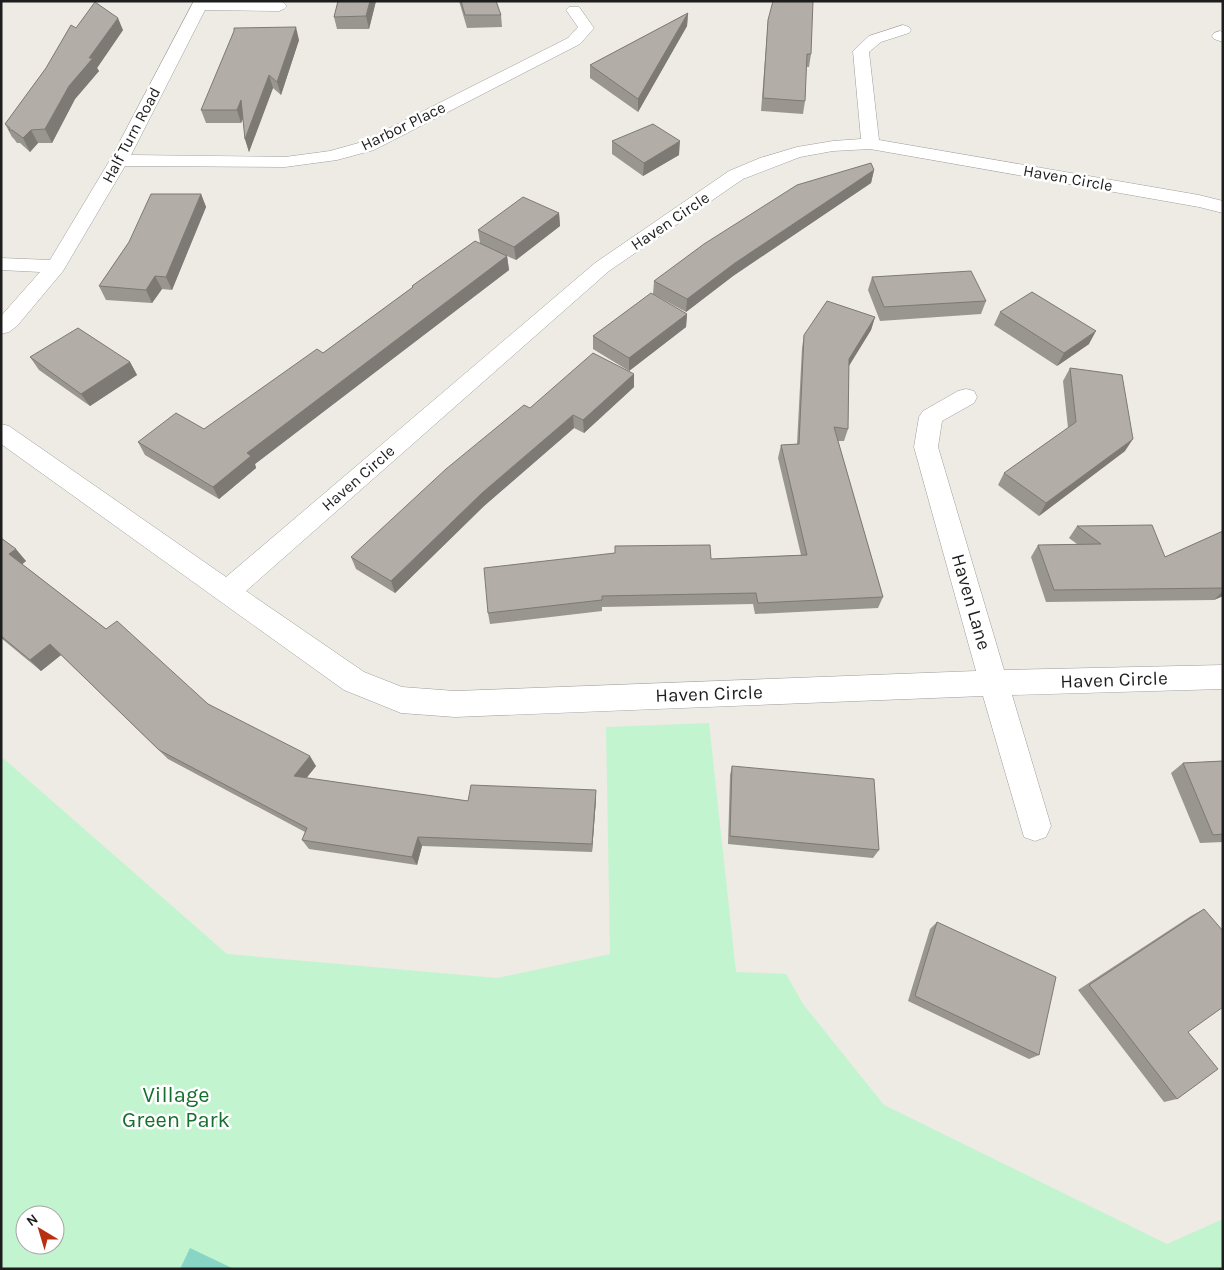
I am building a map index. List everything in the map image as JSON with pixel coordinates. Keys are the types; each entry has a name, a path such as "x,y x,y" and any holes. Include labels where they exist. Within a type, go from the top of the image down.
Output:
{"street":[{"path":"201,3 279,6"},
{"name":"Half Turn Road","path":"1,327 9,321 56,267 119,160 201,3"},
{"name":"Harbor Place","path":"119,160 285,162 331,156 368,146 574,41 586,28 574,10"},
{"path":"870,144 861,51 875,39 903,30"},
{"name":"Haven Circle","path":"228,591 602,267 736,175 766,162 797,152 832,146 870,144 1199,201 1223,207"},
{"path":"1,264 56,267"},
{"name":"Haven Lane","path":"966,397 931,417 926,447 1035,826"},
{"name":"Haven Circle","path":"1,432 354,681 401,700 455,704 994,683 1223,677"}],"green space":[{"name":"Village Green Park","path":"709,723 736,972 786,974 803,1004 884,1105 1167,1244 1223,1219 1223,1269 1,1269 1,759 3,758 227,954 497,978 610,954 606,727"}],"shaded area":[{"path":"190,1248 234,1269 180,1269"}],"building":[{"path":"338,1 370,1 366,16 334,17"},
{"path":"461,1 496,1 501,15 465,15"},
{"path":"773,1 813,1 811,54 807,54 805,101 763,98 768,20"},
{"path":"95,2 118,18 89,58 93,58 69,86 45,129 31,130 23,138 9,130 10,128 5,124 46,68 71,25 76,28"},
{"path":"688,13 638,99 590,65"},
{"path":"296,27 277,82 269,75 245,139 241,100 237,110 201,110 234,28"},
{"path":"653,124 680,141 644,163 612,141"},
{"path":"871,163 874,170 735,263 687,299 654,281 704,244 797,185"},
{"path":"151,194 201,194 166,277 155,276 146,290 99,286 129,242"},
{"path":"523,197 559,213 514,247 478,230"},
{"path":"475,241 507,256 247,453 251,456 213,487 138,442 176,413 204,429 317,349 323,353"},
{"path":"971,271 986,301 884,307 872,277"},
{"path":"1032,292 1096,331 1064,353 1000,312"},
{"path":"651,293 687,314 629,358 593,336"},
{"path":"827,301 875,317 849,359 848,429 834,427 883,597 758,603 756,593 602,596 602,600 488,613 484,568 615,553 615,546 710,545 711,559 807,555 781,445 799,444 804,335"},
{"path":"78,328 130,362 81,394 30,357"},
{"path":"593,353 634,374 583,420 573,415 482,493 391,581 351,557 446,469 524,405 530,408"},
{"path":"1070,368 1122,375 1133,439 1046,503 1004,473 1076,422"},
{"path":"1152,525 1165,557 1223,531 1223,588 1054,590 1038,545 1101,544 1077,526"},
{"path":"1,538 16,549 9,554 106,629 117,621 208,704 310,756 294,776 468,801 471,785 596,790 592,844 418,837 412,857 302,840 307,828 159,750 50,644 30,660 1,636"},
{"path":"1223,761 1223,834 1213,835 1183,763"},
{"path":"732,766 874,779 879,850 730,836"},
{"path":"1204,909 1223,931 1223,1007 1188,1032 1218,1069 1177,1099 1089,985"},
{"path":"937,922 1056,977 1039,1055 915,996"}]}
